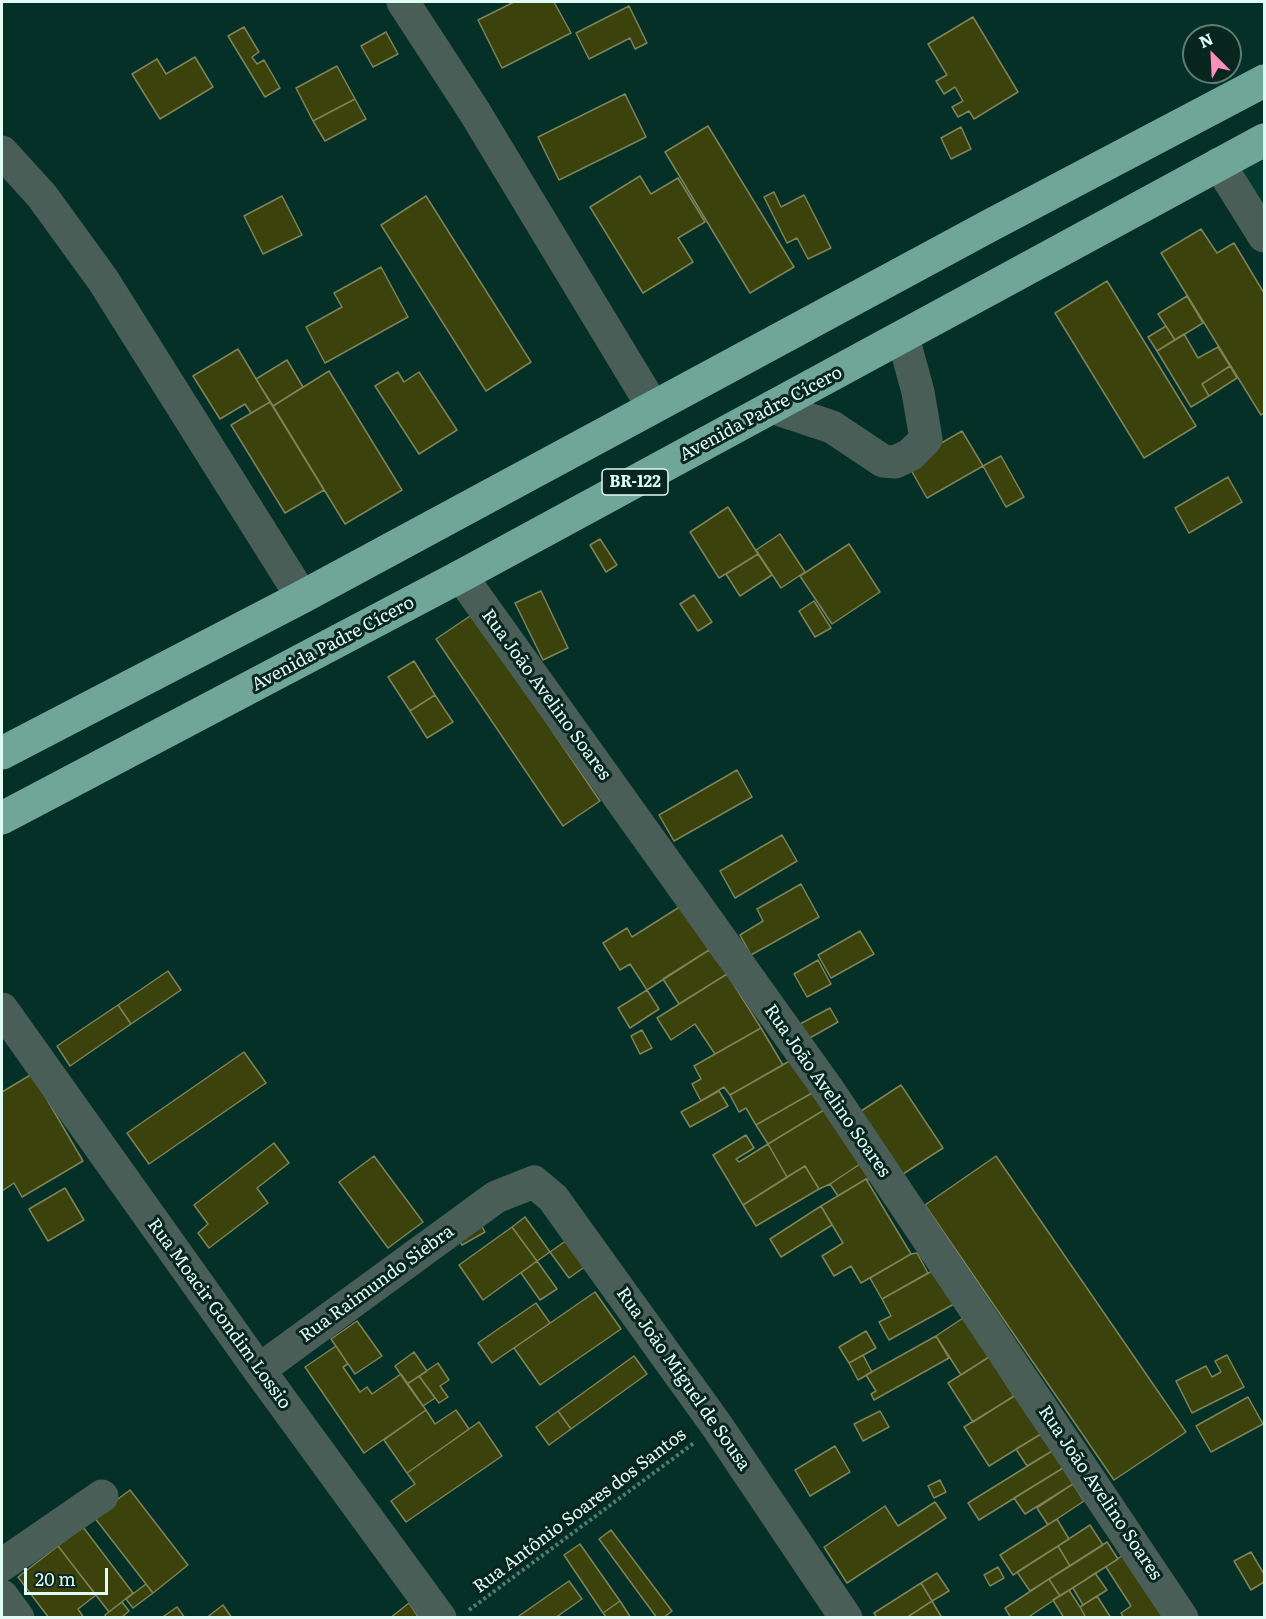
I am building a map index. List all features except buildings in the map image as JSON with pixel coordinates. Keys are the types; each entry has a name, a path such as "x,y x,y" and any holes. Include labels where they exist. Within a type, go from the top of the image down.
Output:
{"highway":[{"path":"2,753 302,597 989,226 1264,81"},
{"name":"Avenida Padre Cícero","path":"2,818 461,576 1264,140"}],"street":[{"path":"403,2 474,111 653,408"},
{"path":"2,152 42,196 103,280 302,597"},
{"path":"1219,164 1264,236"},
{"path":"772,408 832,427 883,461 895,462 910,455 926,439 918,392 903,338"},
{"name":"Rua João Avelino Soares","path":"461,576 827,1088 1182,1616"},
{"name":"Rua Moacir Gondim Lossio","path":"2,1009 259,1370 454,1614"},
{"name":"Rua João Miguel de Sousa","path":"496,1197 534,1182 553,1198 717,1426 846,1617"},
{"name":"Rua Raimundo Siebra","path":"259,1370 496,1197"},
{"path":"2,1565 102,1496"},
{"path":"2,1596 18,1617"}],"path":[{"name":"Rua Antônio Soares dos Santos","path":"454,1614 717,1426"}],"shaded area":[{"path":"1264,155 1264,236 1226,176"}]}
